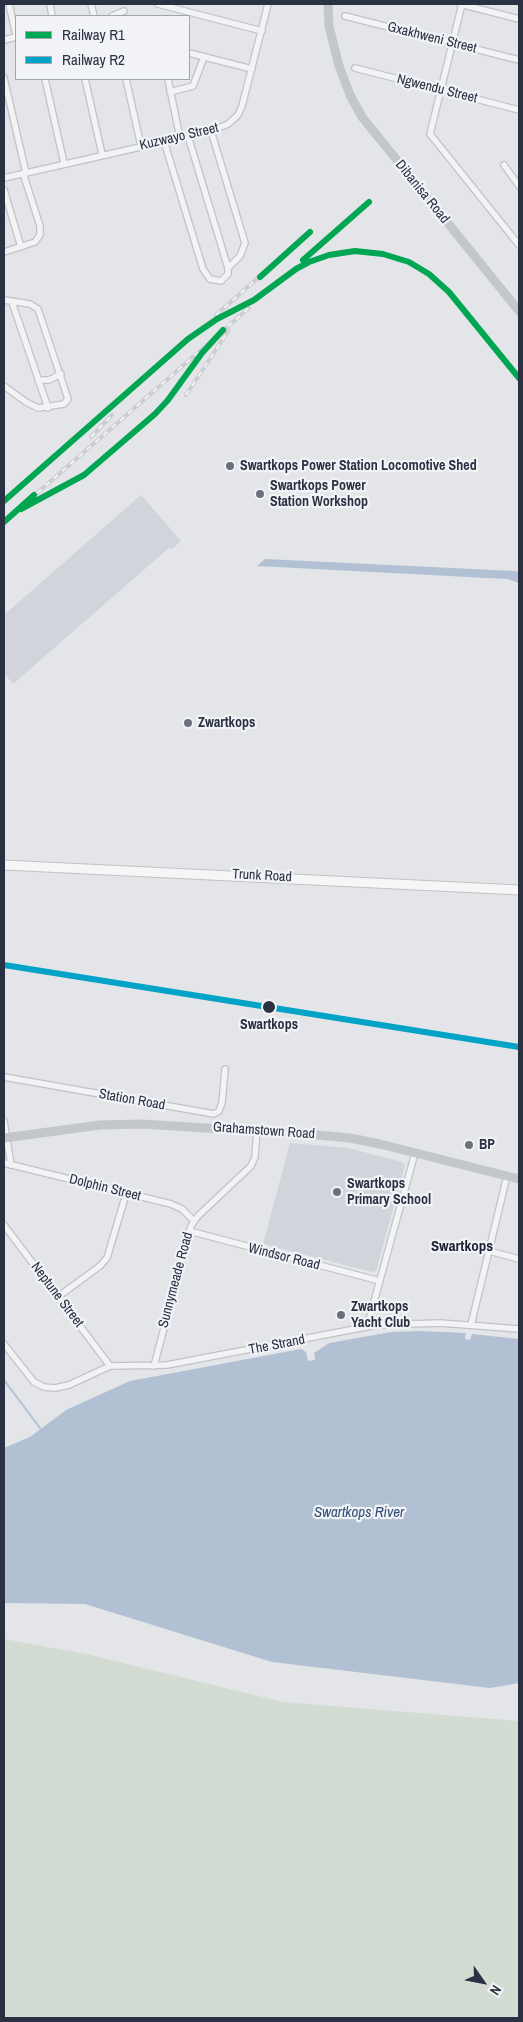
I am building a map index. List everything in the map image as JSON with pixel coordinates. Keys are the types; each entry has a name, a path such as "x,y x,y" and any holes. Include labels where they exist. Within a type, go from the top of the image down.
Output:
{"main road":[{"name":"Dibanisa Road","path":"328,4 330,26 339,66 350,95 362,117 519,311"},
{"name":"Trunk Road","path":"4,865 519,890"},
{"name":"Grahamstown Road","path":"5,1137 100,1124 142,1124 257,1130 350,1138 519,1179"}],"street":[{"path":"9,4 15,31"},
{"path":"114,15 124,11 128,4"},
{"path":"158,4 262,31"},
{"name":"Kuzwayo Street","path":"4,178 102,154 212,131 228,124 238,115 252,69 268,4"},
{"path":"519,19 460,4 430,134 519,245"},
{"path":"124,11 128,15"},
{"name":"Gxakhweni Street","path":"345,16 519,60"},
{"path":"190,53 252,69"},
{"path":"170,92 194,86 204,57"},
{"name":"Ngwendu Street","path":"355,68 519,110"},
{"path":"4,78 24,173 41,232 36,242 4,252"},
{"path":"45,80 64,163"},
{"path":"85,80 102,154"},
{"path":"126,80 141,146"},
{"path":"168,80 180,138"},
{"path":"212,131 245,243 240,256 228,268"},
{"path":"164,141 192,237 205,273 210,278 221,281 228,274 228,268 188,136"},
{"path":"504,164 519,186"},
{"path":"4,190 21,247"},
{"path":"4,300 30,304 38,309 68,397 64,404 48,408 38,408 4,386"},
{"path":"12,302 48,408"},
{"path":"38,380 49,380 60,374"},
{"name":"Station Road","path":"4,1077 214,1114 222,1103 225,1069"},
{"path":"4,1121 5,1137 11,1165"},
{"name":"Sunnymeade Road","path":"154,1366 189,1231 194,1221 251,1166 255,1157 257,1130"},
{"path":"367,1327 415,1153"},
{"name":"Dolphin Street","path":"4,1163 178,1206 194,1221"},
{"path":"471,1325 507,1176"},
{"path":"59,1296 100,1266 107,1258 112,1248 126,1194"},
{"name":"Neptune Street","path":"4,1225 110,1366"},
{"name":"Windsor Road","path":"189,1231 380,1281"},
{"path":"489,1251 519,1259"},
{"name":"The Strand","path":"4,1344 31,1379 39,1385 61,1388 110,1366 154,1366 218,1356 367,1327 395,1324 471,1325 519,1329"}],"shaded area":[{"path":"141,495 181,541 172,549 170,547 13,684 4,673 4,615"},
{"name":"Swartkops Primary School","path":"290,1143 348,1148 402,1162 405,1165 376,1271 372,1272 263,1244"},
{"path":"4,1639 86,1654 283,1702 519,1721 519,2018 4,2018"}],"water":[{"path":"265,559 515,571 519,572 519,583 507,579 257,566"},
{"name":"Swartkops River","path":"391,1332 466,1333 465,1339 470,1340 472,1334 519,1339 519,1683 490,1688 272,1662 85,1604 4,1603 4,1448 30,1437 66,1410 130,1381 301,1349 306,1352 308,1361 315,1360 314,1353 329,1343"}],"waterway":[{"path":"4,1380 40,1428"}],"railway":[{"path":"302,261 369,202"},
{"path":"216,315 310,232"},
{"path":"4,501 188,339 217,319 254,300 296,269 329,255 355,251 383,254 409,262 429,274 449,292 519,378"},
{"path":"4,522 249,308"},
{"path":"186,395 229,330"},
{"path":"32,503 79,478 95,466 162,406 199,357"},
{"path":"91,437 112,415"},
{"path":"4,965 519,1047"}],"rail line":[{"name":"R1","path":"303,260 369,202"},
{"name":"R1","path":"260,277 310,232"},
{"name":"R1","path":"4,501 188,339 217,319 254,300 296,269 329,255 355,251 383,254 409,262 429,274 449,292 519,378"},
{"name":"R1","path":"21,509 84,475 155,414 168,400 202,353 223,330"},
{"name":"R1","path":"4,522 34,495"},
{"name":"R2","path":"4,965 519,1047"}],"place":[{"name":"Swartkops Power Station Locomotive Shed","path":"230,466"},
{"name":"Swartkops Power Station Workshop","path":"260,494"},
{"name":"Zwartkops","path":"188,723"},
{"name":"Swartkops","path":"269,1007"},
{"name":"BP","path":"469,1145"},
{"name":"Swartkops Primary School","path":"337,1192"},
{"name":"Zwartkops Yacht Club","path":"341,1315"}],"district":[{"name":"Swartkops","path":"462,1247"}]}
